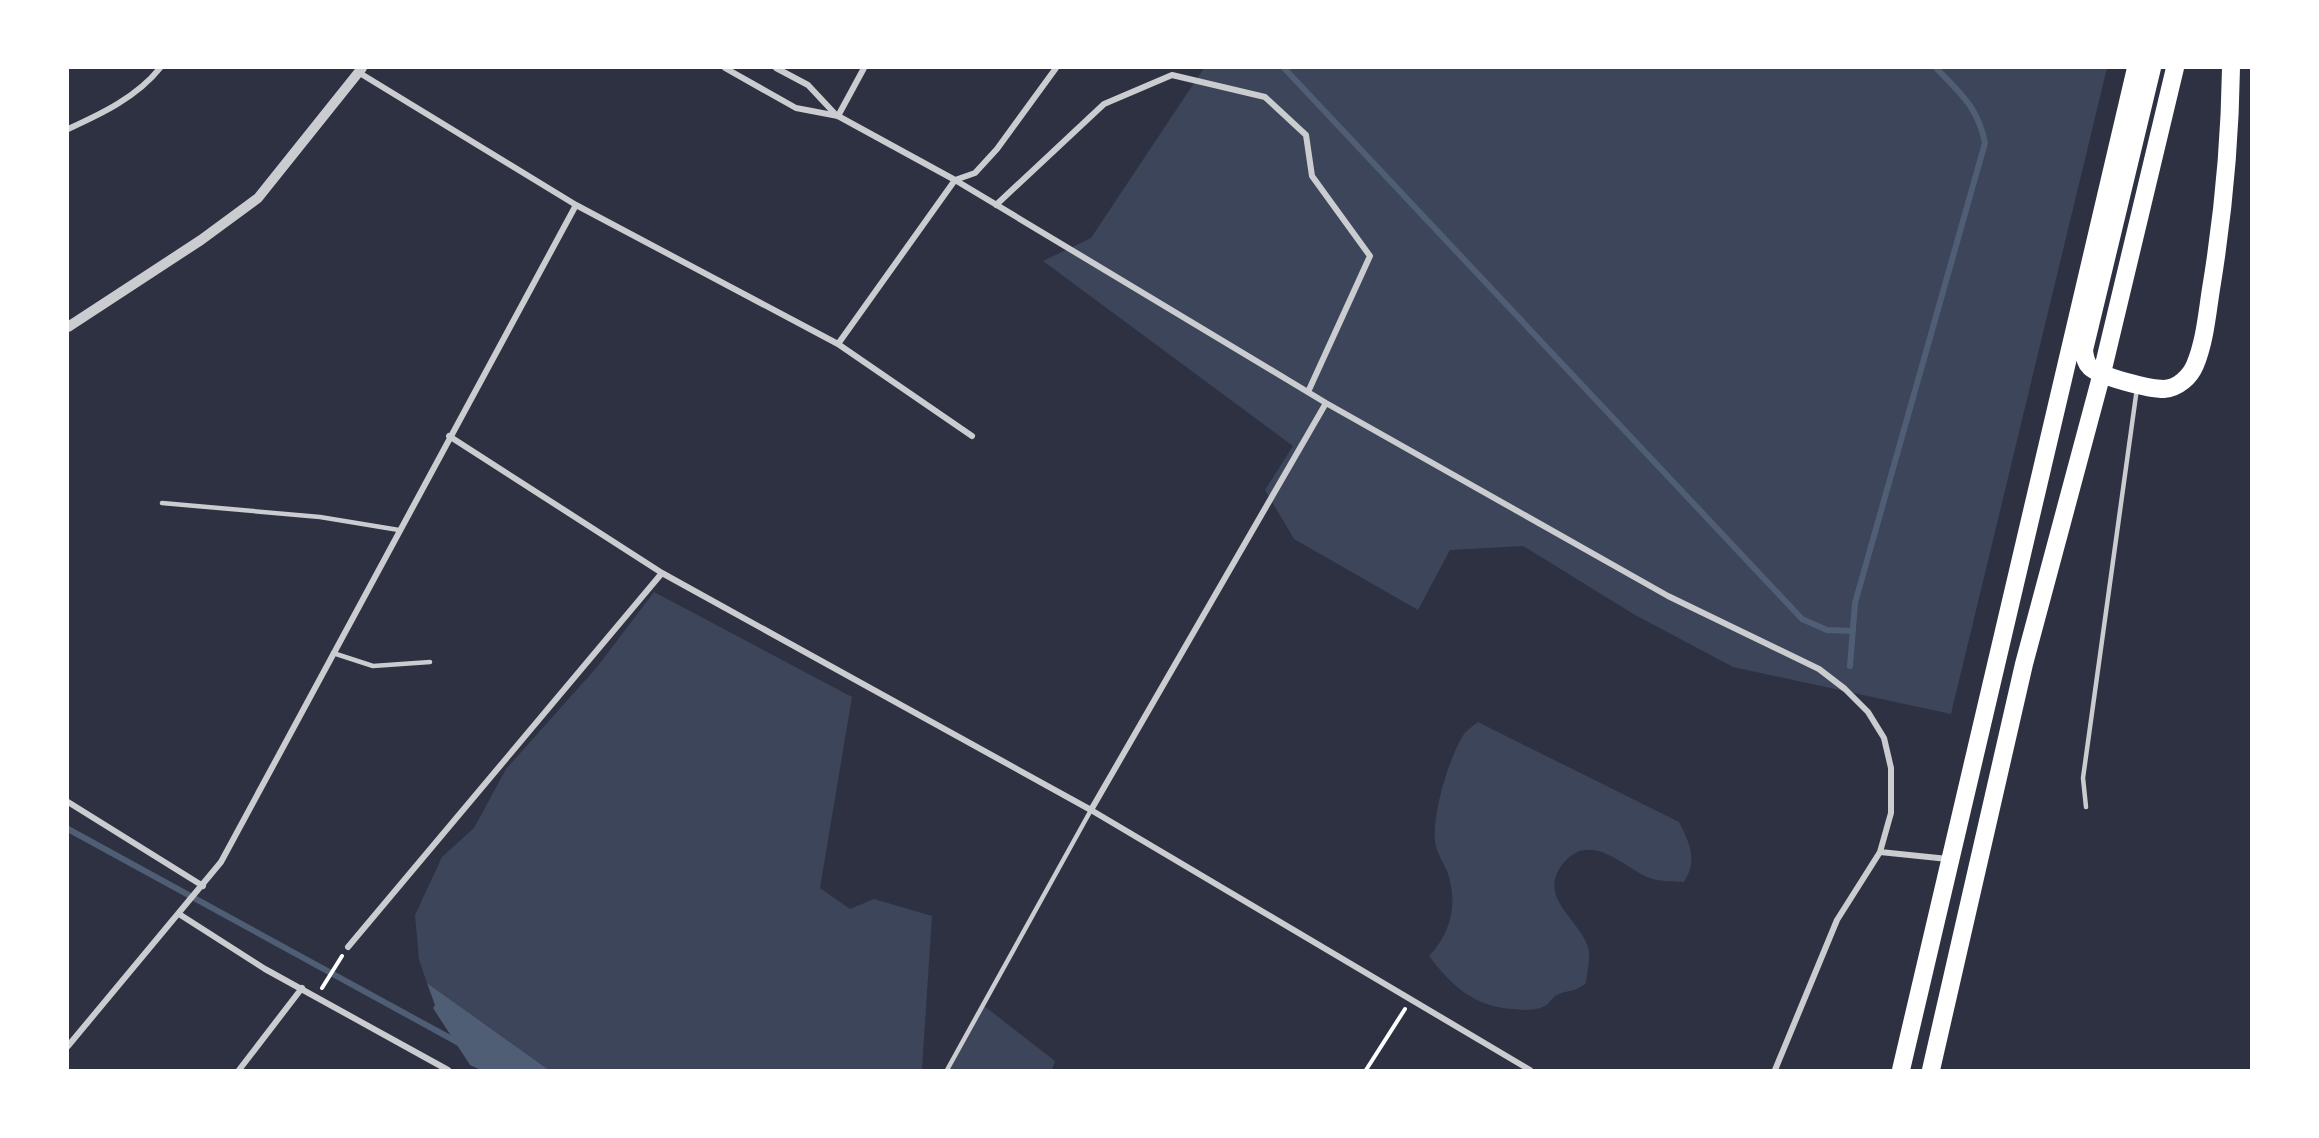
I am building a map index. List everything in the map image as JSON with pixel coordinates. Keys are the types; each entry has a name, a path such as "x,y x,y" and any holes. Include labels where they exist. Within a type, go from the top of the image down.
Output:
{"highway":[{"path":"1901,1071 2136,68"},
{"path":"2152,68 2084,350 2089,365 2102,373 2164,389 2181,382 2195,366 2200,346 2222,206 2231,68"},
{"path":"1931,1071 2024,664 2102,373 2175,68"}],"street":[{"path":"68,129 117,104 152,78 160,68"},
{"path":"725,68 796,108 838,116"},
{"path":"776,68 808,85 838,116 955,180 1308,392 1668,596 1819,669 1845,689 1868,712 1884,738 1891,768 1891,813 1880,852 1837,920 1775,1071"},
{"path":"838,116 864,68"},
{"path":"838,344 955,180 975,173 996,149 1056,68"},
{"path":"68,327 201,240 258,198 360,70 576,205 838,344 972,436"},
{"path":"996,205 1104,104 1172,75 1265,97 1306,135 1312,176 1370,256 1308,392"},
{"path":"68,1046 221,862 449,436 576,205"},
{"path":"1091,810 1326,402"},
{"path":"449,436 662,573 1091,810 1530,1071"},
{"path":"348,947 662,573"},
{"path":"68,802 203,886"},
{"path":"1880,852 1952,860"},
{"path":"179,914 265,969 448,1071"},
{"path":"238,1071 302,988"}],"lane":[{"path":"2086,807 2082,778 2138,384"},
{"path":"162,503 320,517 399,530"},
{"path":"333,652 373,666 429,662"},
{"path":"947,1071 1091,810"}],"path":[{"path":"324,983 348,947"},
{"path":"1366,1071 1410,1000"}],"shaded area":[{"path":"1204,68 2107,68 1951,714 1733,667 1635,615 1523,546 1450,550 1418,610 1294,539 1265,490 1293,446 1043,261 1091,238"},
{"path":"654,592 852,697 820,888 850,909 874,899 932,916 922,1070 549,1070 427,983 419,960 415,915 442,857 474,828 506,769 597,667"},
{"path":"1478,722 1679,822 1691,852 1691,866 1684,882 1651,879 1605,853 1594,850 1583,850 1572,855 1562,865 1555,877 1555,889 1558,900 1579,930 1589,951 1586,983 1577,989 1557,995 1545,1006 1535,1009 1519,1010 1497,1007 1474,999 1455,985 1429,956 1448,927 1452,905 1447,871 1435,841 1439,801 1447,771 1458,744 1465,732"},
{"path":"427,983 549,1070 481,1070 470,1065 433,1008 435,1005"},
{"path":"983,1005 1055,1061 1052,1070 947,1070"}],"waterway":[{"path":"1284,68 1802,619 1827,630 1852,631"},
{"path":"1850,666 1855,603 1985,143 1973,110 1936,68"},
{"path":"68,829 459,1043"}]}
